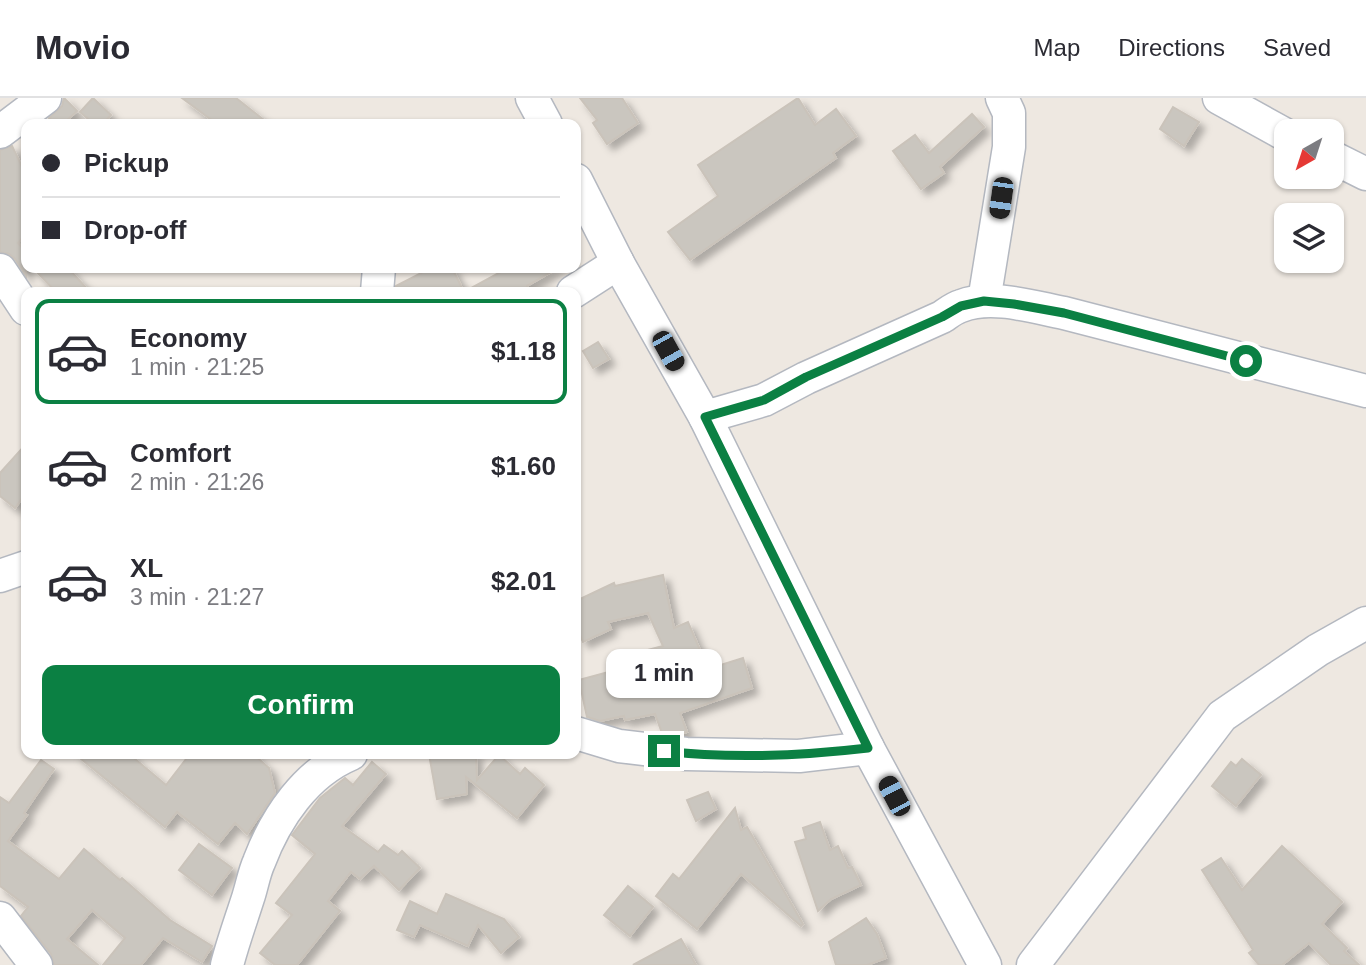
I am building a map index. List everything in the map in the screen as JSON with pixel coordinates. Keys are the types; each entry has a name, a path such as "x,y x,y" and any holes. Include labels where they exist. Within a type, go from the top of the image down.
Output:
{"street":[{"path":"24,119 45,98"},
{"path":"532,98 543,119"},
{"path":"984,301 1009,146 1009,113 1002,98"},
{"path":"1219,98 1274,128"},
{"path":"1344,163 1366,174"},
{"path":"581,190 618,263 705,417 868,748 985,965"},
{"path":"581,287 618,263"},
{"path":"0,270 21,302"},
{"path":"705,417 764,400 806,377 961,306 984,301 1064,313 1366,391"},
{"path":"0,576 21,569"},
{"path":"1033,965 1222,716 1318,650 1366,623"},
{"path":"581,735 619,746 686,754 799,756 868,748"},
{"path":"227,965 259,862 283,812 296,796 339,759"},
{"path":"0,918 36,965"}],"building":[{"path":"64,98 77,111 68,119 49,118 62,106"},
{"path":"93,98 111,115 107,119 88,119 80,112"},
{"path":"182,98 236,98 263,119 210,119"},
{"path":"580,98 622,98 638,123 607,144 593,123 597,120"},
{"path":"798,98 815,125 836,109 856,136 833,153 836,158 690,260 668,232 718,196 698,165"},
{"path":"1173,107 1199,122 1184,146 1160,129"},
{"path":"972,114 984,127 940,167 944,173 921,189 893,151 915,135 929,153"},
{"path":"12,146 21,165 21,240 18,243 21,246 21,268 9,254 0,252 0,150"},
{"path":"38,273 73,273 85,287 51,287"},
{"path":"421,273 454,273 462,287 396,287"},
{"path":"499,273 549,273 527,286 473,287"},
{"path":"598,342 609,359 593,368 583,351"},
{"path":"21,450 21,500 15,508 0,496 0,473"},
{"path":"663,575 674,628 688,622 708,669 743,658 752,688 680,713 687,732 679,735 662,733 655,714 625,720 624,716 600,721 587,717 581,679 616,670 613,659 663,646 648,613 608,622 611,629 583,642 581,599 614,583 615,586"},
{"path":"81,759 135,759 166,785 186,759 259,759 269,768 275,793 247,834 235,823 218,844 177,812 165,827"},
{"path":"430,759 476,759 477,780 495,759 503,759 520,774 525,768 544,785 517,818 466,777 467,794 437,799"},
{"path":"1242,759 1261,775 1236,806 1212,786 1231,762 1236,766"},
{"path":"41,760 54,769 8,841 59,879 84,849 170,920 212,946 202,962 163,938 141,965 103,965 125,938 92,910 67,939 98,965 54,965 51,954 21,916 28,907 0,886 0,797 9,803"},
{"path":"372,762 386,774 342,826 378,852 384,845 398,855 402,851 420,868 399,890 374,866 360,879 351,872 328,901 340,911 297,965 275,965 260,953 292,915 276,903 315,854 292,835 320,798 345,778 353,785"},
{"path":"708,792 716,809 696,821 687,800"},
{"path":"735,808 741,830 747,827 803,924 801,926 741,874 697,929 656,896 673,874 679,879"},
{"path":"820,822 830,850 838,846 848,868 852,867 861,885 831,899 818,911 795,842 806,839 803,828"},
{"path":"199,844 232,868 212,895 179,870"},
{"path":"1282,846 1342,902 1322,924 1347,948 1344,951 1359,965 1331,965 1309,943 1282,965 1259,965 1249,953 1253,950 1202,870 1221,858 1242,890"},
{"path":"628,886 653,907 630,936 604,915"},
{"path":"446,894 504,919 519,937 501,953 478,925 468,946 420,925 414,937 397,930 410,901 437,914"},
{"path":"866,918 877,934 886,958 867,965 836,965 829,942"},
{"path":"681,939 696,965 633,965"}],"route":[{"path":"664,751 686,754 799,756 868,748 705,417 764,400 806,377 961,306 984,301 1064,313 1246,361"}]}
